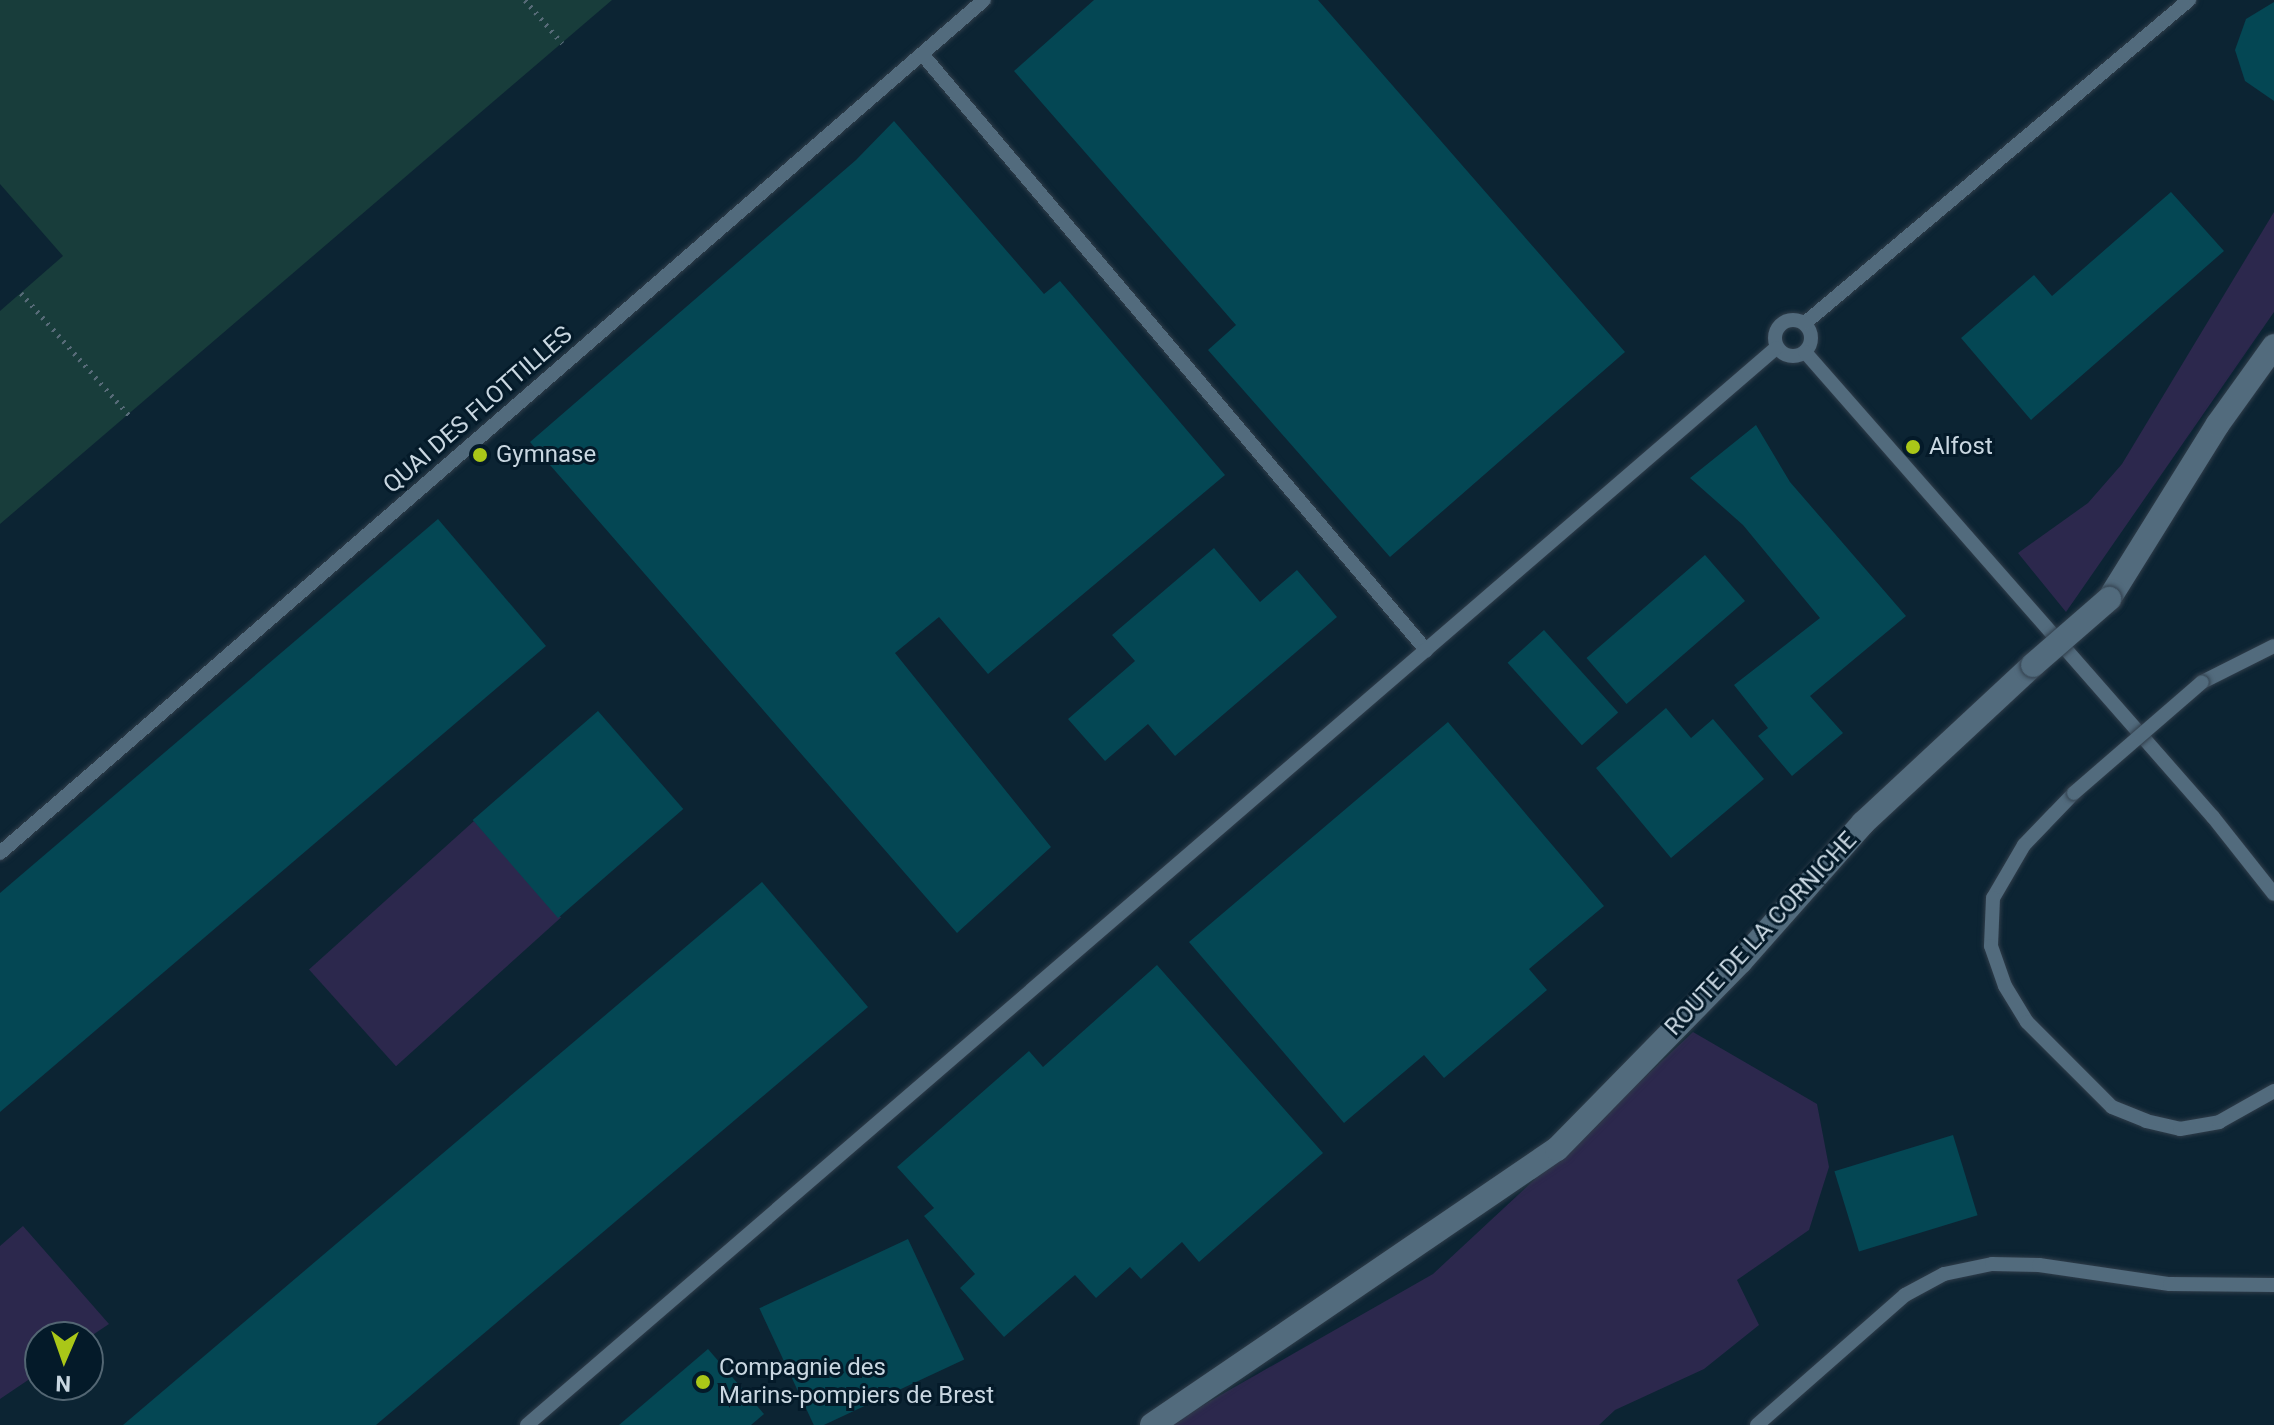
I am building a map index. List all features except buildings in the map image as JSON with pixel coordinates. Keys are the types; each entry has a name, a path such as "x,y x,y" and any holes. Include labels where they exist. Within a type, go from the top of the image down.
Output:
{"street":[{"name":"ROUTE DE LA CORNICHE","path":"1152,1425 1557,1149 1741,961 1863,823 2109,599 2218,424 2274,346"}],"lane":[{"name":"QUAI DES FLOTTILLES","path":"0,853 984,0"},
{"path":"527,1425 1776,348 1777,327 1786,320 1805,323 2189,0"},
{"path":"922,54 1426,650"},
{"path":"1776,348 1786,355 1805,352 1811,343 1805,323"},
{"path":"1805,352 2213,817 2274,894"},
{"path":"2274,646 2202,682 2074,793 2024,845 1993,898 1991,946 2005,986 2027,1022 2112,1107 2146,1121 2180,1129 2219,1122 2274,1091"},
{"path":"1757,1425 1905,1295 1944,1274 1992,1264 2039,1265 2170,1284 2237,1289 2274,1285"}],"path":[{"path":"525,0 562,43"},
{"path":"21,293 129,415"}],"shaded area":[{"path":"0,0 612,0 0,524"},
{"path":"2274,212 2274,312 2066,612 2018,553 2088,503 2122,464"},
{"path":"474,821 561,918 396,1066 309,970"},
{"path":"1693,1032 1817,1104 1829,1167 1809,1230 1737,1280 1759,1325 1704,1369 1615,1410 1599,1425 1168,1425 1433,1274"},
{"path":"23,1226 109,1324 104,1327 104,1321 24,1321 24,1383 0,1399 0,1246"}],"pier":[{"path":"0,184 63,256 0,311"}],"place":[{"name":"Alfost","path":"1913,447"},
{"name":"Gymnase","path":"480,455"},
{"name":"Compagnie des Marins-pompiers de Brest","path":"703,1382"}]}
